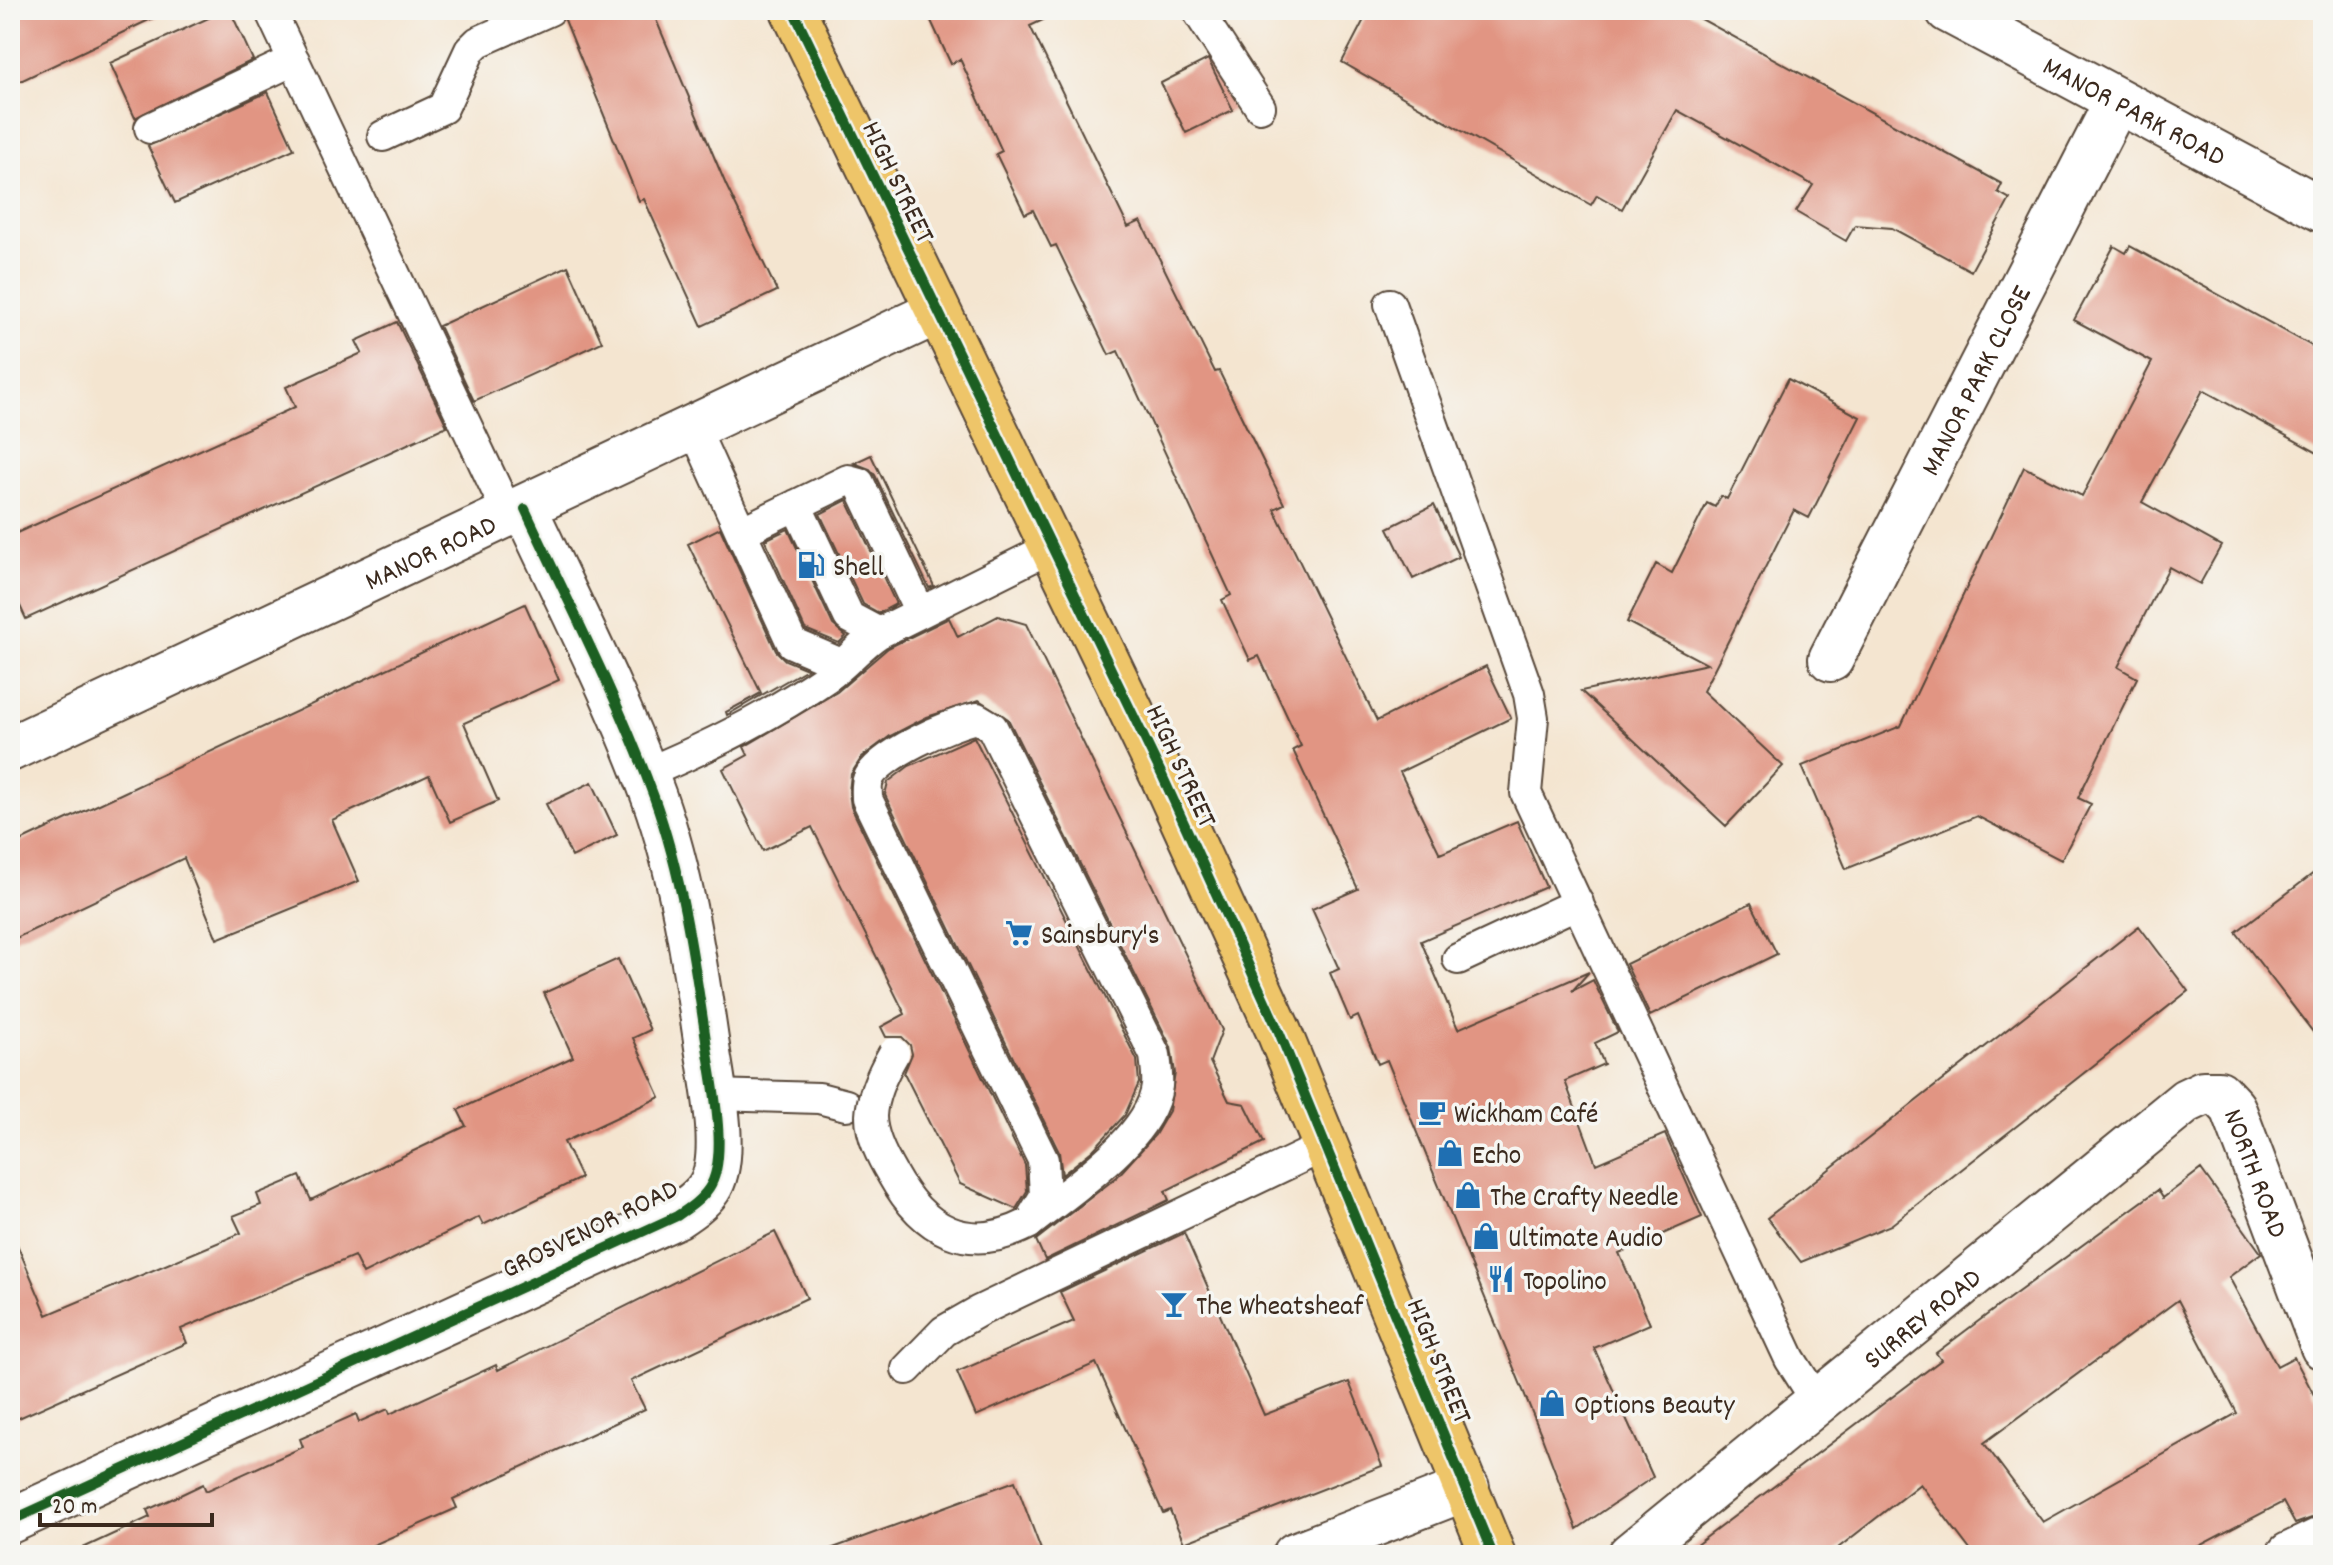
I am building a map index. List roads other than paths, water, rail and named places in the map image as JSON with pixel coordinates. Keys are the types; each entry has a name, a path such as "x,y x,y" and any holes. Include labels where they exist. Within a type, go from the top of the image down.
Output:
{"highway":[{"name":"HIGH STREET","path":"793,10 1162,775 1327,1145 1493,1555"}],"street":[{"name":"MANOR PARK ROAD","path":"1948,10 2323,210"},
{"name":"MANOR PARK CLOSE","path":"1831,659 2117,101"},
{"name":"MANOR ROAD","path":"10,749 517,513 937,312"},
{"name":"GROSVENOR ROAD","path":"10,1521 677,1216 698,1202 711,1187 719,1164 714,1095 694,955 675,867 622,718 517,513"},
{"name":"SURREY ROAD","path":"1630,1555 2186,1101 2203,1093 2219,1093"},
{"name":"NORTH ROAD","path":"2219,1093 2233,1108 2323,1347"},
{"path":"1295,1555 1467,1488"},
{"path":"2289,1555 2323,1539"}],"lane":[{"path":"270,10 517,513"},
{"path":"383,136 443,108 470,50 478,42 550,10"},
{"path":"1197,10 1260,107"},
{"path":"150,128 294,60"},
{"path":"1390,304 1529,694 1533,718 1526,793 1790,1359 1818,1403"},
{"path":"694,428 792,643 841,664"},
{"path":"741,532 848,480 859,483 920,612"},
{"path":"796,505 849,617 879,633"},
{"path":"644,774 693,753 829,676 859,646 879,633 1052,547"},
{"path":"894,1053 883,1071 871,1116 875,1139 908,1202 927,1221 968,1238 989,1240 1028,1224 1120,1148 1138,1127 1157,1086 1155,1055 992,727 977,718 959,721 882,761 868,778 867,799 1043,1160 1045,1196 1028,1224"},
{"path":"1458,959 1578,903"},
{"path":"714,1095 819,1098 846,1105"},
{"path":"907,1369 944,1331 979,1311 1327,1145"}],"place":[{"name":"Shell","path":"811,565"},
{"name":"Sainsbury's","path":"1019,933"},
{"name":"Wickham Café","path":"1432,1112"},
{"name":"Echo","path":"1450,1153"},
{"name":"The Crafty Needle","path":"1468,1195"},
{"name":"Ultimate Audio","path":"1486,1236"},
{"name":"Topolino","path":"1501,1279"},
{"name":"The Wheatsheaf","path":"1174,1304"},
{"name":"Options Beauty","path":"1552,1403"}]}
